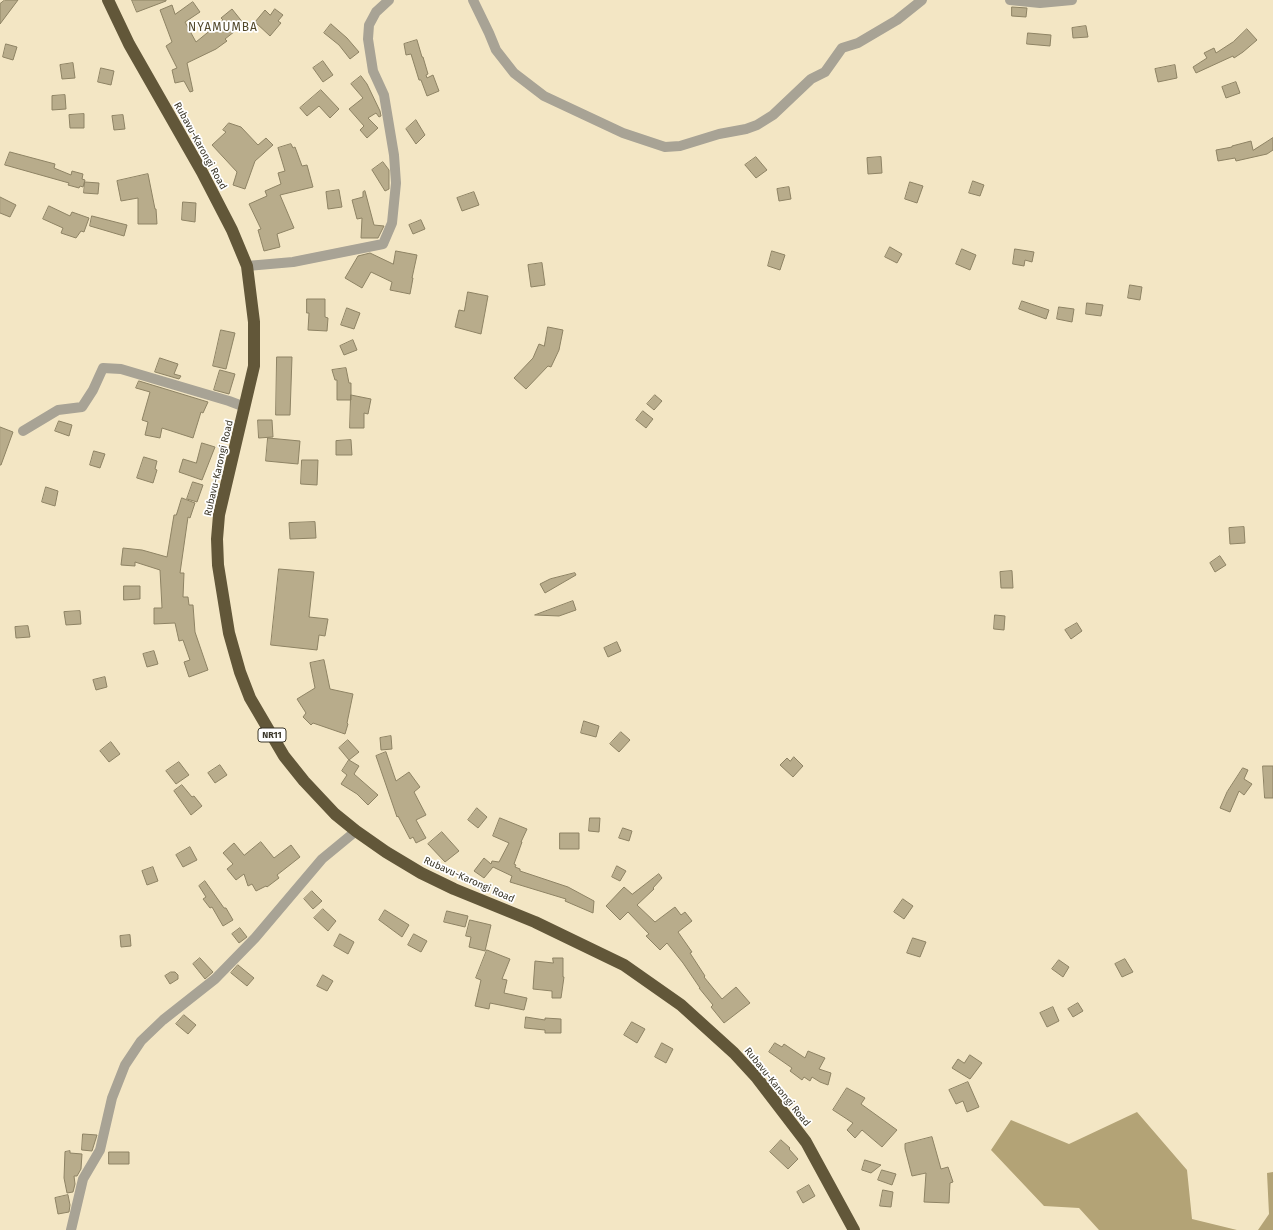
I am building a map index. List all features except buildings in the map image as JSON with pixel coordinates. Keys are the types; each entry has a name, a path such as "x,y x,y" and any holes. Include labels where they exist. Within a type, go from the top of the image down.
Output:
{"highway":[{"name":"Rubavu-Karongi Road","path":"108,0 129,44 202,172 232,230 247,266 254,322 254,366 219,515 217,539 218,566 229,633 240,672 250,698 284,756 304,781 335,814 386,852 421,873 454,889 535,922 624,965 681,1005 734,1053 757,1078 806,1142 854,1230"}],"street":[{"path":"247,266 293,262 383,244 392,223 396,183 394,155 384,95 373,71 368,39 369,25 372,18 376,12 389,0"},
{"path":"473,0 490,33 496,50 514,72 544,96 622,133 666,147 680,146 756,125 773,115 810,79 825,72 842,48 858,43 892,24 922,0"},
{"path":"1010,0 1040,2 1072,0"},
{"path":"23,431 58,410 82,407 93,390 103,368 121,369 245,407"},
{"path":"71,1230 83,1179 100,1150 112,1098 122,1071 141,1041 163,1020 215,979 255,938 322,859 356,831"}],"shaded area":[{"path":"1137,1112 1187,1170 1192,1219 1237,1230 1099,1230 1079,1208 1044,1206 991,1150 1011,1120 1069,1144"},
{"path":"1273,1172 1273,1230 1258,1230 1269,1214 1267,1173"}],"district":[{"name":"NYAMUMBA","path":"223,28"}]}
